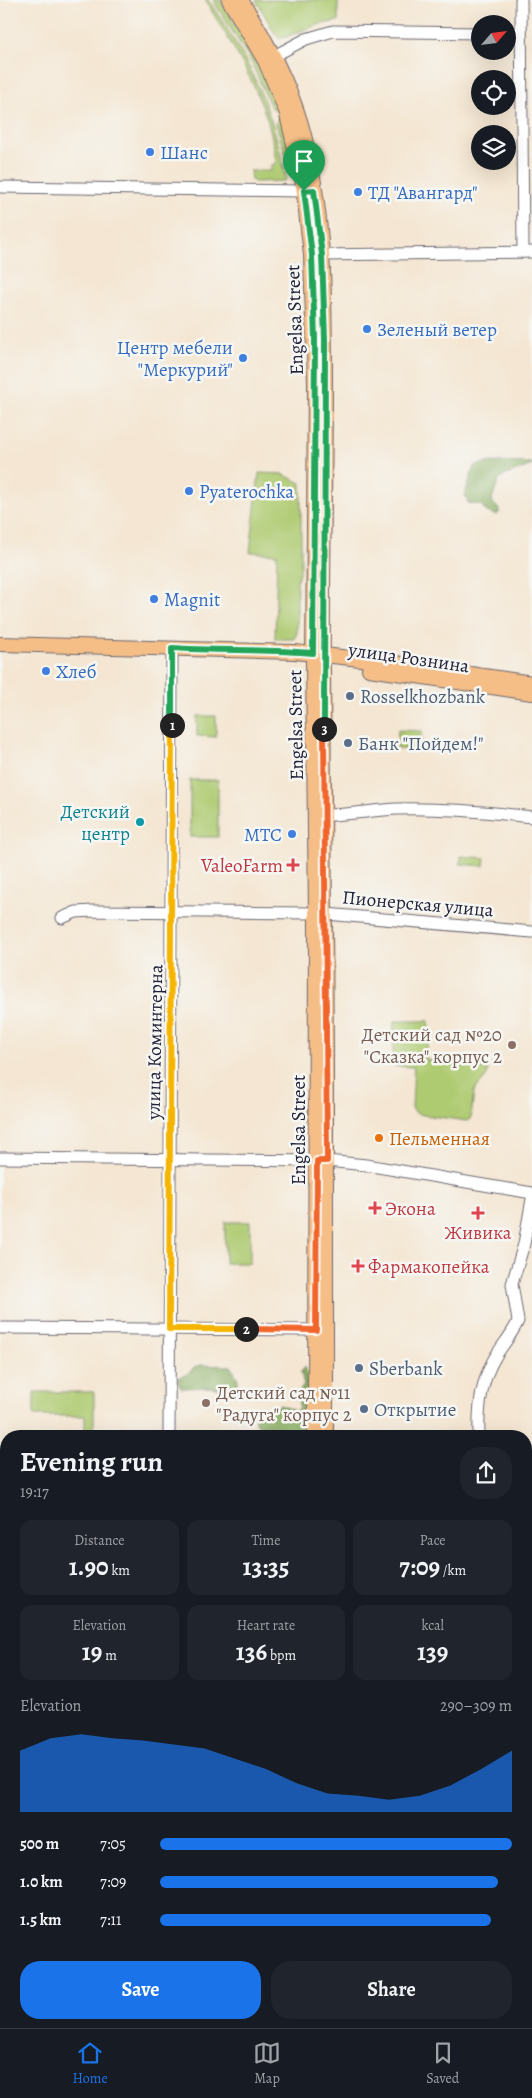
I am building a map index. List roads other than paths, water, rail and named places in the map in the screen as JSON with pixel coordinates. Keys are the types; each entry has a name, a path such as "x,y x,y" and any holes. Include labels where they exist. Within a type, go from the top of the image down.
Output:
{"main road":[{"name":"Engelsa Street","path":"229,0 289,90 302,127 317,255 320,339 318,658 326,1430"},
{"name":"Engelsa Street","path":"241,0 270,59"},
{"name":"улица Рознина","path":"0,644 222,651 264,650 476,680 532,683"},
{"name":"Engelsa Street","path":"318,658 325,815 321,914"},
{"name":"улица Рознина","path":"476,680 532,693"},
{"name":"Engelsa Street","path":"315,1430 316,1330 322,1161"}],"street":[{"path":"317,255 527,252 521,0"},
{"path":"270,59 306,39 333,31 471,33"},
{"path":"516,32 521,32"},
{"path":"0,187 310,190"},
{"name":"улица Коминтерна","path":"169,1430 172,648"},
{"path":"325,815 423,809 532,817"},
{"name":"Пионерская улица","path":"62,918 76,912 93,911 321,914 532,932"},
{"path":"0,1158 322,1161 366,1165 532,1193"},
{"path":"479,1430 479,1406 483,1386 496,1354 518,1321 512,1284 524,1244 532,1199"},
{"path":"0,1328 316,1330"}],"place":[{"name":"Шанс","path":"150,152"},
{"name":"ТД \"Авангард\"","path":"358,192"},
{"name":"Зеленый ветер","path":"367,329"},
{"name":"Центр мебели \"Меркурий\"","path":"243,358"},
{"name":"Pyaterochka","path":"189,491"},
{"name":"Magnit","path":"154,599"},
{"name":"Хлеб","path":"46,671"},
{"name":"Rosselkhozbank","path":"350,696"},
{"name":"Банк \"Пойдем!\"","path":"348,743"},
{"name":"Детский центр","path":"140,822"},
{"name":"МТС","path":"292,834"},
{"name":"ValeoFarm","path":"293,865"},
{"name":"Детский сад №20 \"Сказка\" корпус 2","path":"512,1045"},
{"name":"Пельменная","path":"379,1138"},
{"name":"Экона","path":"375,1208"},
{"name":"Живика","path":"478,1213"},
{"name":"Фармакопейка","path":"358,1266"},
{"name":"Sberbank","path":"359,1368"},
{"name":"Детский сад №11 \"Радуга\" корпус 2","path":"206,1403"},
{"name":"Открытие","path":"364,1409"}]}
